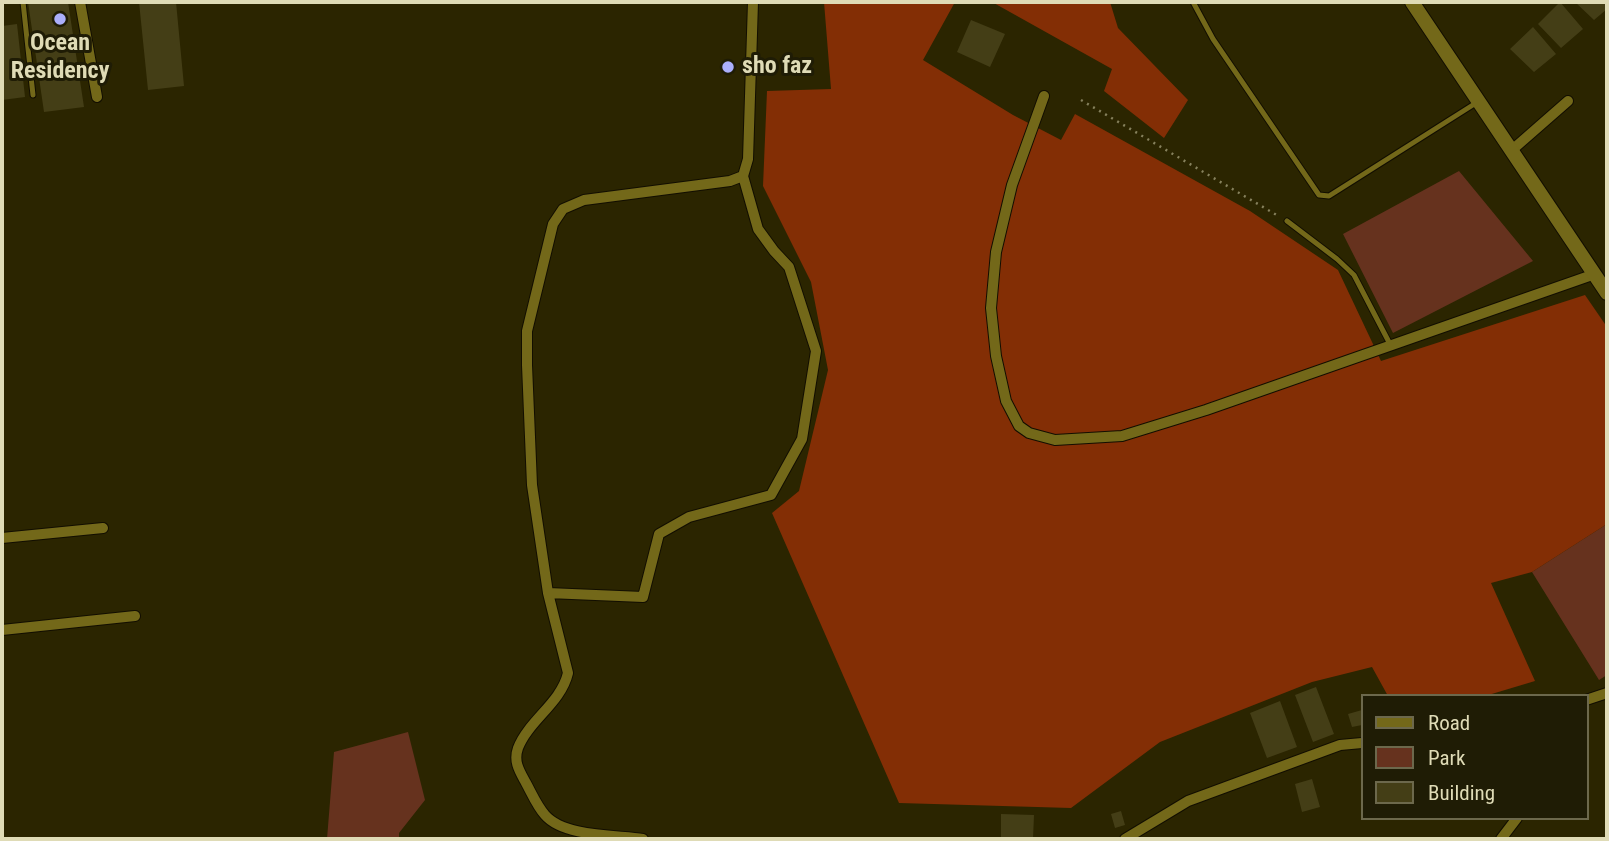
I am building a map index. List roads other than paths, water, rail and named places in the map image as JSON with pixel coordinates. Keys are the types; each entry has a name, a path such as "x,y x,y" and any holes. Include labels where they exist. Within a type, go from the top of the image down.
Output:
{"street":[{"path":"80,2 96,97"},
{"path":"548,593 643,597 659,534 690,517 771,495 802,439 816,351 789,267 758,229 743,176 748,159 753,2"},
{"path":"1412,2 1607,293"},
{"path":"1044,96 1012,185 996,252 991,308 996,355 1006,401 1018,426 1029,433 1055,440 1122,436 1206,410 1595,274"},
{"path":"1512,150 1568,101"},
{"path":"643,839 587,833 562,827 547,817 516,765 518,748 565,685 568,673 548,593 533,485 527,331 553,224 563,209 584,200 730,181 743,176"},
{"path":"2,538 103,528"},
{"path":"2,629 135,616"},
{"path":"1588,699 1607,693"},
{"path":"1125,839 1188,801 1340,746 1360,743"},
{"path":"1502,839 1516,820"}],"lane":[{"path":"23,2 33,95"},
{"path":"1193,2 1213,39 1319,195 1329,196 1479,101"},
{"path":"1287,221 1337,258 1354,275 1391,346"}],"place":[{"name":"Ocean Residency","path":"60,19"},
{"name":"sho faz","path":"728,67"}]}
